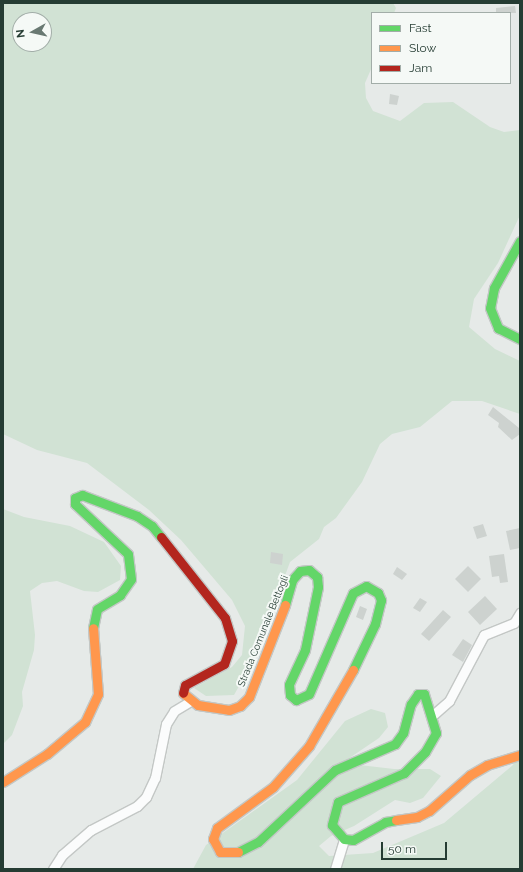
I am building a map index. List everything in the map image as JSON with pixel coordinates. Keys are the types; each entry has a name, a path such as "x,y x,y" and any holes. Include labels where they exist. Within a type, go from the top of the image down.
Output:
{"street":[{"path":"520,241 494,288 490,308 498,328 520,339"},
{"path":"3,782 47,754 85,722 98,694 92,620 97,609 120,595 131,579 128,554 123,546 74,504 75,498 82,495 137,516 152,526 226,618 232,641 230,652 224,664 185,685 183,695 189,702 174,711 166,724 155,778 146,797 137,806 91,830 62,855 53,869"},
{"name":"Strada Comunale Bettogli","path":"189,702 229,710 240,706 249,696 281,619 292,580 300,571 310,570 317,577 318,587 305,650 289,685 290,695 296,700 309,694 314,686 353,593 366,586 378,593 380,609 375,624 342,692 309,746 273,787 217,828 213,839 216,848 230,854 258,842 335,770 395,744 403,733 411,704 418,694 424,694 434,714 436,732 425,752 404,773 338,802 332,825 335,832 344,839"},
{"path":"434,714 449,701 484,634 514,623 520,613"},
{"path":"335,869 344,839 353,840 385,822 417,817 429,812 470,775 487,765 520,755"}],"green space":[{"path":"3,3 393,3 396,8 394,12 371,12 371,69 365,83 366,98 373,111 400,121 424,103 453,102 490,127 504,132 520,130 520,215 498,263 474,299 469,327 495,349 520,361 520,414 482,401 452,401 420,427 392,434 380,444 362,482 336,518 324,527 319,539 290,562 255,658 234,695 206,696 194,688 232,667 242,655 245,626 232,600 181,540 149,510 87,463 37,450 3,434"},
{"path":"3,509 24,517 70,526 104,542 121,566 120,580 98,592 84,591 57,581 42,583 30,591 35,635 34,650 22,692 23,706 12,735 3,744"},
{"path":"371,709 385,713 388,727 379,738 342,763 394,769 430,769 441,776 423,798 410,803 395,800 354,826 331,836 319,846 329,856 373,853 444,823 513,765 520,749 520,869 193,869 206,845 297,780 345,721"}],"building":[{"path":"515,6 516,13 496,12 496,8"},
{"path":"390,94 399,96 397,105 389,104"},
{"path":"493,407 519,428 520,434 512,440 498,427 499,423 488,415"},
{"path":"483,524 487,536 477,539 473,527"},
{"path":"520,528 520,548 510,550 506,531"},
{"path":"271,552 283,554 282,565 270,563"},
{"path":"504,554 508,582 500,583 499,576 492,577 489,556"},
{"path":"468,566 481,579 468,592 455,579"},
{"path":"397,567 407,574 402,580 393,574"},
{"path":"485,596 497,609 480,625 468,612"},
{"path":"420,598 427,602 420,612 413,608"},
{"path":"360,606 367,609 363,620 356,617"},
{"path":"443,610 451,617 429,641 421,634"},
{"path":"463,639 472,645 463,662 452,655"}],"traffic: fast":[{"path":"520,241 494,288 490,308 498,328 520,339"},
{"path":"93,628 97,609 120,595 131,579 128,554 75,504 75,498 82,495 137,516 152,526 161,537"},
{"path":"285,605 292,580 300,571 309,570 317,577 318,587 305,650 289,685 290,695 296,700 309,694 353,593 366,586 378,593 381,600 375,624 353,670"},
{"path":"238,852 258,842 335,770 395,744 403,733 411,704 418,694 424,694 436,733 425,752 404,773 338,802 332,825 344,839 353,840 385,822 396,820"}],"traffic: slow":[{"path":"183,693 198,705 229,710 240,706 249,697 285,605"},
{"path":"3,782 47,754 85,722 98,694 93,628"},
{"path":"238,852 220,852 213,839 217,828 273,787 309,746 353,670"},
{"path":"396,820 417,817 429,811 470,775 487,765 520,755"}],"traffic: jam":[{"path":"161,537 225,618 232,641 224,664 185,685 183,693"}]}
